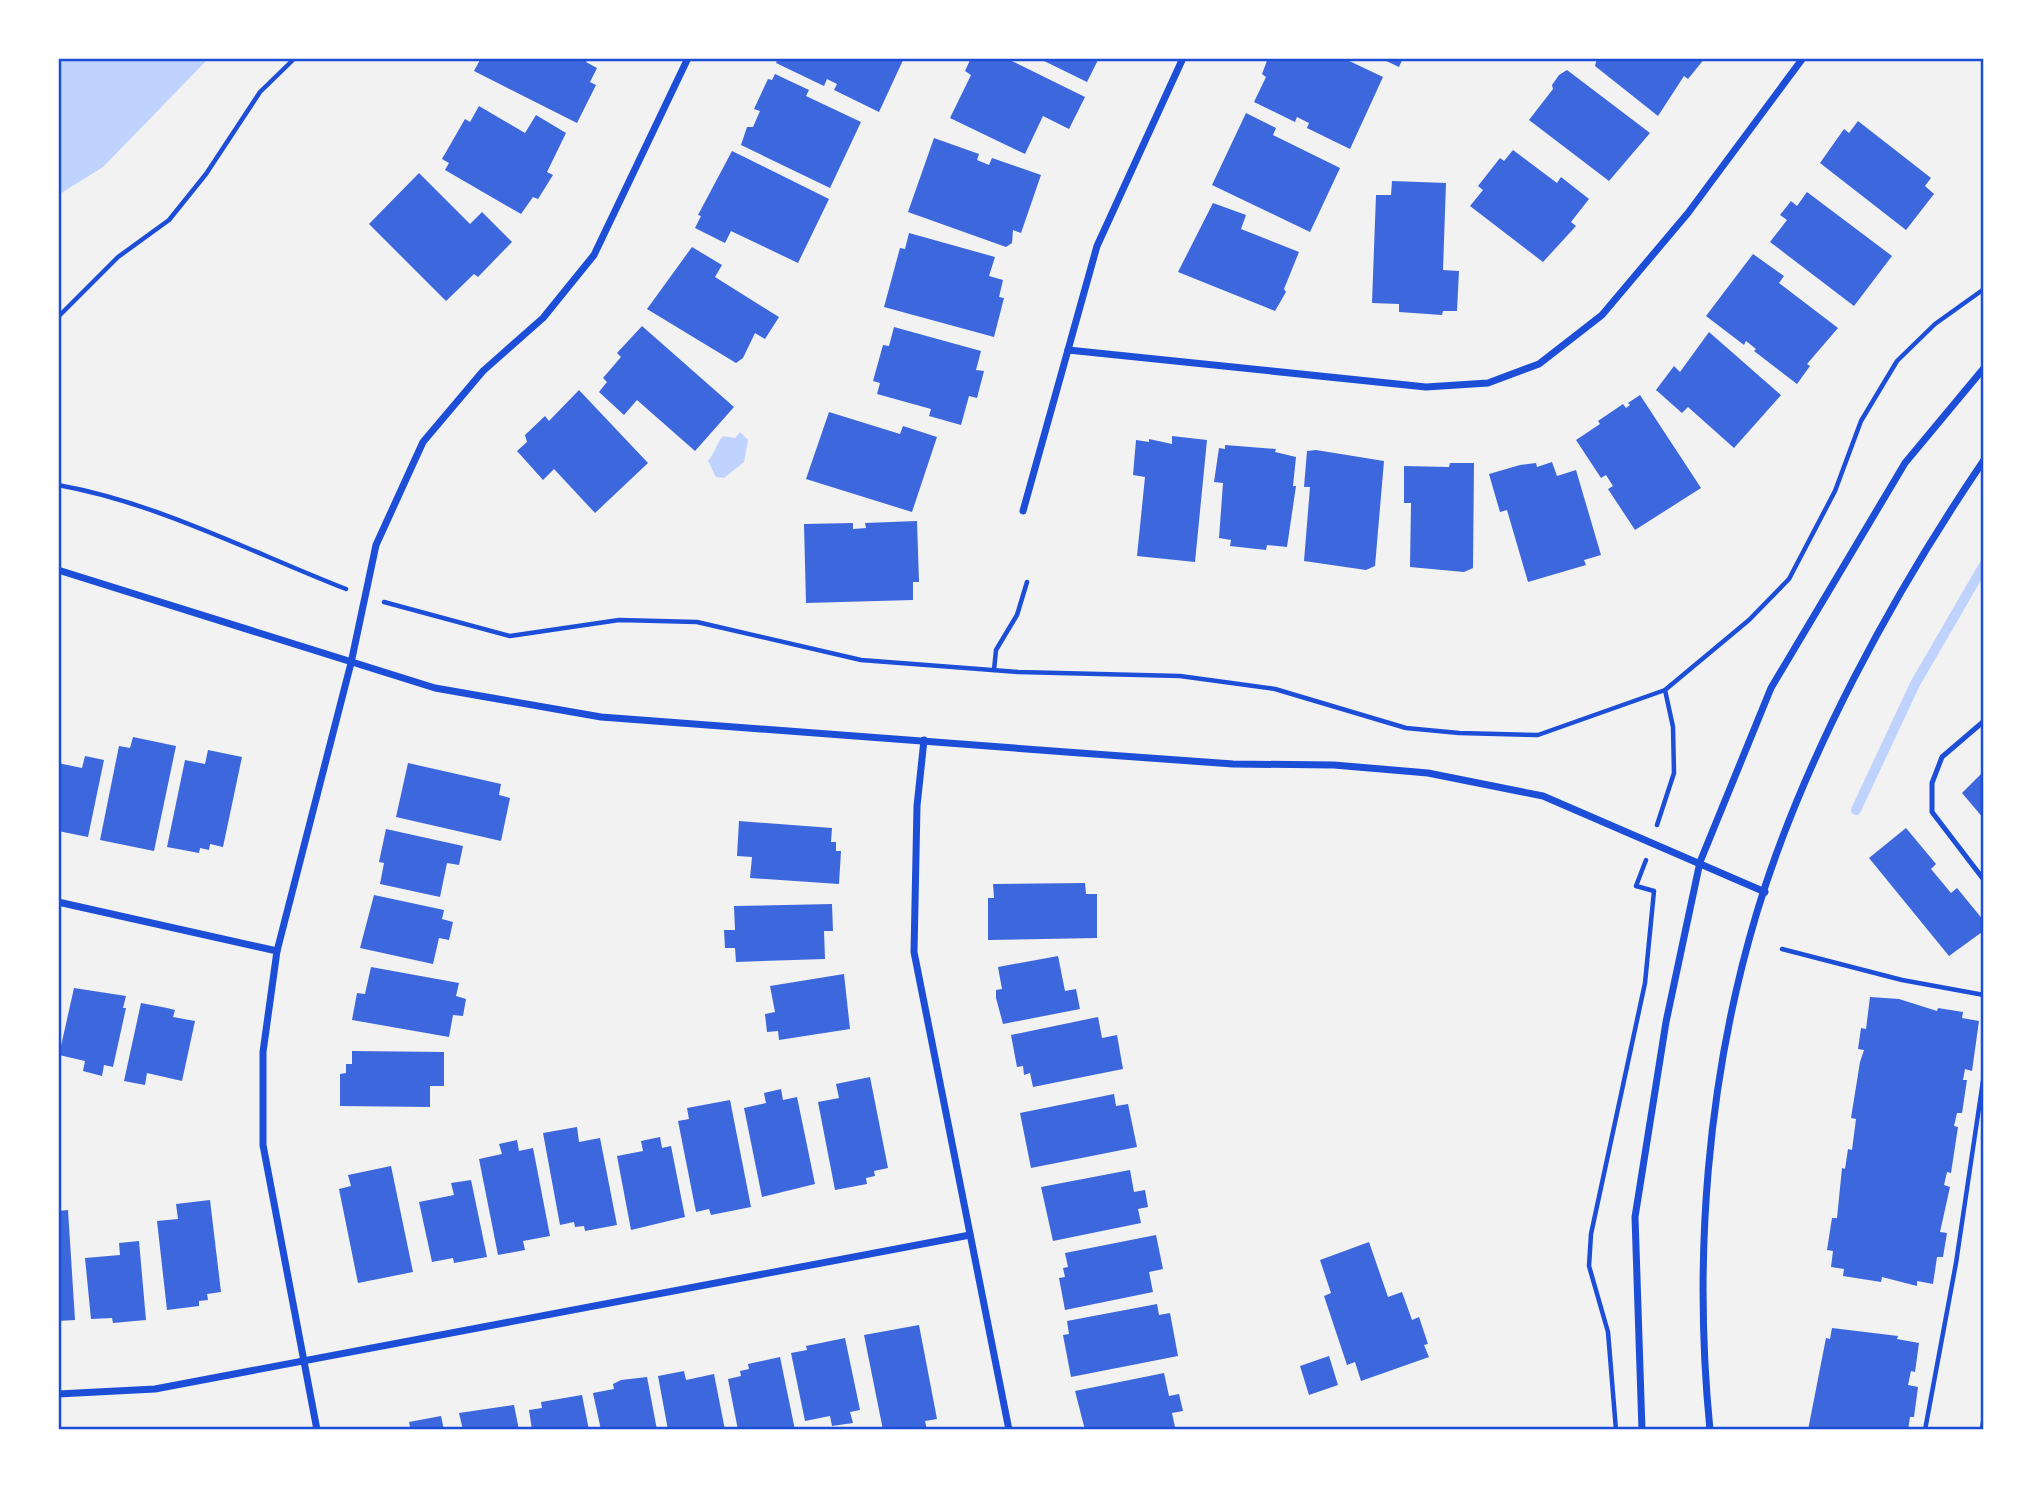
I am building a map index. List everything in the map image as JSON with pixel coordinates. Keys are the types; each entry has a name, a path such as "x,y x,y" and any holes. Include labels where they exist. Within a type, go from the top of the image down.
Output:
{"street":[{"path":"317,1430 263,1145 263,1052 277,951 351,663 376,545 423,442 483,371 543,318 594,255 688,58"},
{"path":"1023,511 1097,246 1183,58"},
{"path":"1068,350 1426,387 1488,383 1539,365 1602,315 1688,213 1803,58"},
{"path":"1642,1430 1635,1217 1666,1022 1700,862 1771,688 1905,463 1984,369"},
{"path":"1710,1430 1703,1353 1707,1170 1734,1002 1765,892 1798,801 1854,682 1933,535 1984,460"},
{"path":"58,570 435,688 601,717 1205,762 1335,765 1428,773 1543,796 1765,892"},
{"path":"924,740 917,806 914,952 1009,1430"},
{"path":"58,902 277,951"},
{"path":"58,1394 155,1389 304,1363 970,1235"}],"lane":[{"path":"1984,721 1942,757 1933,783 1932,812 1984,880"},
{"path":"1982,1430 1984,1418"}],"path":[{"path":"58,317 118,257 169,220 206,174 260,92 295,58"},
{"path":"393,605 510,636 619,620 697,622 861,660 994,670 1180,676 1275,689 1406,728 1538,735 1665,690 1749,620 1789,579 1835,491 1861,421 1896,361 1934,324 1984,289"},
{"path":"58,485 92,491 159,512 333,584"},
{"path":"994,670 996,650 1017,615 1027,582"},
{"path":"1665,690 1673,727 1674,762 1674,773 1666,796"},
{"path":"1616,1430 1608,1332 1589,1266 1592,1214 1645,983 1654,891 1636,886"},
{"path":"1782,949 1902,980 1984,995"},
{"path":"1925,1430 1956,1263 1984,1074"}],"water":[{"path":"58,58 209,58 103,167 58,195"},
{"path":"740,432 748,440 744,462 724,478 716,477 708,461 723,436 735,438"}],"building":[{"path":"481,58 588,58 586,62 597,68 590,82 596,85 577,123 474,71"},
{"path":"778,58 904,58 879,112 834,90 837,84 827,79 824,86 776,63"},
{"path":"971,58 1006,58 1085,97 1069,129 1043,116 1025,154 950,118 971,75 965,71"},
{"path":"1038,58 1093,58 1098,60 1087,82"},
{"path":"1268,58 1343,58 1383,77 1350,149 1307,128 1309,123 1297,117 1295,122 1254,102 1266,77 1262,74"},
{"path":"1380,58 1403,58 1399,67"},
{"path":"1597,58 1705,58 1688,79 1684,76 1658,116 1595,66"},
{"path":"1567,70 1650,133 1609,181 1529,120 1553,89 1552,85 1559,75"},
{"path":"775,74 809,90 806,96 861,122 830,188 741,145 747,127 753,127 760,111 754,109 768,79 772,80"},
{"path":"479,106 525,133 536,115 566,133 547,172 553,175 538,199 533,197 521,214 445,170 449,163 442,159 465,119 470,122"},
{"path":"1246,113 1276,128 1273,135 1340,168 1310,232 1212,185"},
{"path":"1858,121 1931,178 1925,186 1934,194 1906,230 1820,163 1844,129 1849,133"},
{"path":"934,138 979,154 977,160 989,165 992,158 1041,175 1021,233 1013,230 1012,243 1006,247 908,212"},
{"path":"1513,150 1557,183 1561,177 1589,199 1571,222 1576,226 1543,262 1470,206 1483,190 1478,186 1500,158 1504,161"},
{"path":"732,151 829,199 798,263 731,231 725,243 695,228 701,216 698,215"},
{"path":"419,173 470,224 482,212 512,242 478,277 474,274 446,301 369,224"},
{"path":"1392,181 1446,183 1443,270 1459,271 1457,311 1443,311 1442,315 1399,312 1399,304 1372,303 1376,195 1391,195"},
{"path":"1807,192 1892,256 1854,306 1770,242 1787,220 1780,215 1791,201 1797,206"},
{"path":"1213,203 1246,215 1241,229 1299,252 1284,289 1286,292 1275,311 1178,272"},
{"path":"909,233 995,257 989,276 1003,280 999,297 1004,298 994,337 884,307 900,248 905,249"},
{"path":"692,247 722,265 715,277 779,317 765,339 755,333 743,358 736,363 647,309"},
{"path":"1753,254 1784,276 1779,283 1838,328 1807,364 1810,366 1797,384 1754,351 1756,349 1746,341 1744,345 1706,316"},
{"path":"642,326 734,407 695,451 637,400 624,415 599,392 607,382 603,378 621,357 617,353"},
{"path":"894,327 981,351 976,370 984,371 977,398 969,396 961,425 929,416 931,409 877,394 880,383 873,381 883,345 889,346"},
{"path":"1709,332 1781,395 1734,448 1688,407 1682,413 1656,390 1674,366 1680,372"},
{"path":"579,390 648,463 595,513 554,469 543,480 517,451 527,442 525,435 545,416 549,421"},
{"path":"1640,395 1701,488 1635,530 1608,489 1613,486 1606,475 1601,478 1576,440 1600,424 1598,421 1623,404 1626,408 1630,405 1628,403"},
{"path":"829,412 900,434 903,426 937,437 912,512 806,479"},
{"path":"1172,436 1207,440 1195,562 1137,556 1145,477 1133,475 1136,440 1149,442 1149,439 1172,444"},
{"path":"1225,445 1276,449 1275,452 1296,457 1293,486 1296,486 1287,547 1267,545 1266,550 1230,546 1231,540 1219,538 1223,483 1214,482 1219,448 1225,449"},
{"path":"1316,450 1384,461 1375,566 1366,570 1304,561 1310,487 1304,487 1307,451"},
{"path":"1552,462 1557,476 1576,470 1601,555 1584,560 1586,565 1528,582 1507,510 1500,512 1489,474 1520,465 1536,463 1537,467"},
{"path":"1450,463 1474,463 1473,568 1464,572 1410,567 1411,503 1404,503 1404,466 1449,467"},
{"path":"917,521 919,582 913,582 913,600 806,603 804,524 853,523 853,529 866,528 865,523"},
{"path":"133,737 176,746 154,851 100,840 119,746 130,748"},
{"path":"208,750 242,757 223,847 210,844 209,850 200,848 199,853 167,847 185,760 205,764"},
{"path":"85,756 104,760 88,837 58,831 58,763 82,768"},
{"path":"408,763 501,784 499,795 510,798 501,841 396,817"},
{"path":"1984,771 1984,819 1962,793"},
{"path":"739,821 832,828 831,842 836,842 836,851 841,851 839,884 750,878 752,857 737,856"},
{"path":"1906,828 1936,864 1931,869 1951,893 1957,888 1984,921 1982,932 1949,956 1869,858"},
{"path":"386,829 463,846 459,865 447,863 440,897 380,884 384,863 379,862"},
{"path":"1085,883 1086,894 1097,894 1097,938 988,940 988,898 994,898 993,884"},
{"path":"374,895 444,910 442,919 453,922 449,940 439,938 433,964 360,948"},
{"path":"832,904 833,931 824,931 825,959 736,962 735,948 725,948 724,930 735,930 734,906"},
{"path":"1058,956 1065,991 1076,989 1080,1009 1003,1024 996,998 996,990 1002,989 998,967"},
{"path":"371,967 459,983 456,996 466,999 463,1016 453,1015 449,1037 352,1020 357,993 365,994"},
{"path":"844,974 850,1029 779,1040 778,1031 767,1032 765,1014 775,1012 770,986"},
{"path":"74,988 126,996 123,1008 126,1008 113,1067 104,1065 102,1076 83,1071 85,1061 59,1055"},
{"path":"1870,997 1899,999 1937,1011 1938,1008 1963,1012 1962,1018 1979,1021 1972,1071 1965,1069 1963,1080 1967,1080 1962,1113 1957,1113 1954,1126 1958,1127 1951,1173 1947,1172 1944,1185 1950,1187 1940,1232 1947,1233 1943,1257 1937,1257 1933,1284 1917,1281 1917,1286 1882,1277 1881,1282 1843,1276 1844,1269 1831,1267 1833,1251 1827,1250 1832,1218 1837,1218 1842,1168 1845,1169 1848,1149 1852,1150 1856,1119 1851,1118 1864,1050 1858,1049 1861,1028 1866,1029"},
{"path":"141,1003 175,1010 173,1017 195,1021 182,1081 147,1073 145,1085 124,1081"},
{"path":"1098,1017 1102,1038 1117,1035 1123,1069 1033,1087 1030,1073 1024,1075 1023,1066 1017,1067 1011,1035"},
{"path":"352,1051 444,1052 444,1086 430,1086 430,1107 340,1106 340,1074 346,1073 346,1064 352,1064"},
{"path":"870,1077 888,1168 874,1171 875,1176 866,1178 867,1184 835,1190 818,1102 839,1098 836,1084"},
{"path":"781,1089 783,1100 797,1097 815,1184 762,1197 744,1108 766,1103 764,1093"},
{"path":"1114,1094 1116,1106 1128,1104 1137,1147 1031,1168 1020,1113"},
{"path":"730,1100 751,1207 711,1215 709,1209 696,1212 678,1121 689,1119 687,1108"},
{"path":"577,1127 579,1142 600,1138 617,1225 585,1231 584,1226 575,1227 574,1222 560,1225 543,1133"},
{"path":"660,1137 662,1148 671,1146 685,1217 631,1230 617,1156 643,1151 641,1141"},
{"path":"517,1140 519,1151 533,1148 550,1236 523,1241 525,1250 498,1255 479,1159 502,1154 499,1144"},
{"path":"391,1166 413,1272 358,1283 339,1189 351,1186 348,1175"},
{"path":"1130,1170 1134,1192 1145,1190 1148,1207 1138,1209 1141,1223 1053,1241 1041,1187"},
{"path":"471,1180 487,1257 454,1263 453,1258 432,1262 419,1202 454,1195 451,1183"},
{"path":"210,1200 221,1292 207,1294 208,1300 199,1301 199,1306 167,1310 157,1221 178,1219 176,1204"},
{"path":"68,1210 75,1320 58,1321 58,1211"},
{"path":"1156,1235 1163,1269 1149,1272 1153,1292 1065,1310 1059,1278 1065,1277 1063,1268 1068,1267 1065,1253"},
{"path":"139,1241 146,1320 113,1323 112,1318 91,1319 85,1258 120,1255 119,1243"},
{"path":"1369,1242 1388,1297 1402,1292 1412,1320 1419,1317 1428,1344 1424,1345 1429,1357 1361,1381 1355,1362 1347,1365 1324,1296 1331,1293 1320,1260"},
{"path":"1157,1304 1159,1315 1170,1313 1178,1356 1071,1377 1063,1335 1069,1334 1067,1321"},
{"path":"919,1325 937,1419 925,1421 927,1430 883,1430 864,1335"},
{"path":"1832,1328 1898,1336 1897,1339 1919,1343 1915,1372 1911,1371 1908,1385 1918,1387 1914,1417 1910,1417 1908,1430 1808,1430 1826,1338 1830,1339"},
{"path":"845,1338 860,1410 850,1412 853,1423 832,1426 830,1416 805,1421 791,1353 807,1350 806,1346"},
{"path":"1329,1356 1338,1385 1309,1395 1300,1366"},
{"path":"780,1357 795,1430 738,1430 728,1379 741,1376 740,1371 749,1369 748,1364"},
{"path":"684,1371 686,1380 714,1374 725,1430 668,1430 658,1376"},
{"path":"1164,1373 1169,1396 1179,1394 1183,1411 1172,1413 1175,1427 1159,1430 1085,1430 1075,1391"},
{"path":"647,1377 657,1430 601,1430 593,1393 614,1389 613,1384 621,1380"},
{"path":"582,1395 589,1430 532,1430 529,1410 542,1408 541,1402"},
{"path":"514,1405 519,1430 463,1430 459,1413"},
{"path":"441,1416 444,1430 402,1430 410,1427 409,1422"}],"waterway":[{"path":"1856,810 1915,684 1984,565"}]}
